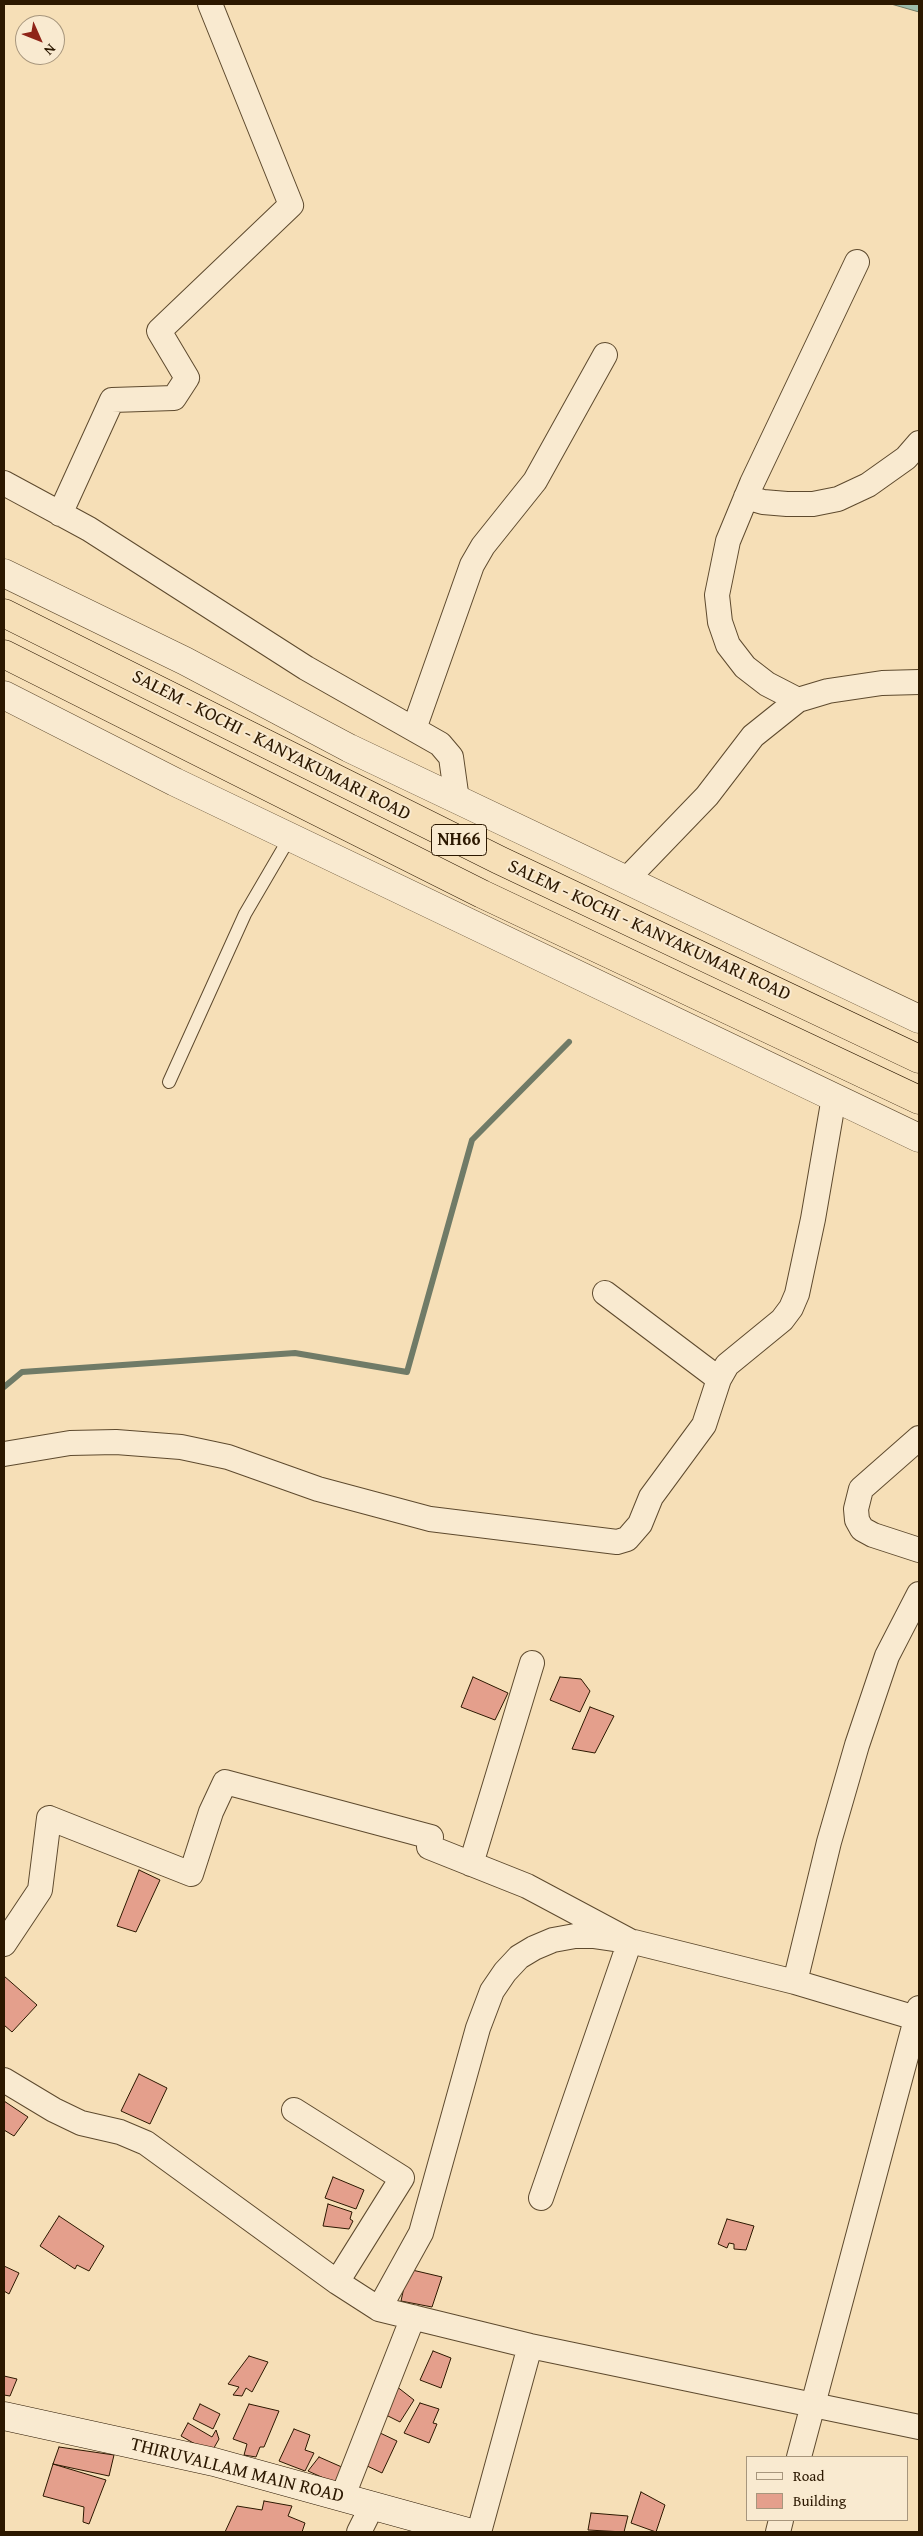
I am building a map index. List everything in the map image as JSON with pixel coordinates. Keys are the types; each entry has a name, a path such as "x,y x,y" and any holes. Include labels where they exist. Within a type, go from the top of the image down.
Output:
{"highway":[{"name":"SALEM - KOCHI - KANYAKUMARI ROAD","path":"4,613 499,860 919,1059"},
{"name":"SALEM - KOCHI - KANYAKUMARI ROAD","path":"4,654 482,894 919,1100"}],"street":[{"path":"60,514 112,400 174,398 187,378 159,331 291,204 210,4"},
{"path":"798,700 767,684 745,667 728,645 720,622 718,594 727,550 746,497 857,262"},
{"path":"414,729 472,565 483,546 535,481 605,355"},
{"path":"746,497 764,502 788,504 813,504 838,499 868,486 906,458 919,443"},
{"path":"4,483 89,529 306,668 440,744 452,758 457,800"},
{"path":"4,573 185,661 349,748 919,1020"},
{"path":"626,880 707,796 753,736 798,700 828,691 882,683 919,682"},
{"path":"4,695 290,837 919,1138"},
{"path":"4,1454 70,1443 116,1442 181,1447 228,1457 318,1489 430,1519 616,1542 627,1539 634,1532 651,1496 704,1425 719,1379 727,1365 782,1320 796,1294 813,1220 834,1097"},
{"path":"606,1293 719,1379"},
{"path":"919,1438 861,1489 856,1509 857,1520 862,1529 873,1535 919,1550"},
{"path":"795,1982 829,1842 857,1745 887,1656 919,1594"},
{"path":"471,1864 532,1663"},
{"path":"4,1944 40,1890 49,1818 191,1874 211,1812 225,1782 431,1837 429,1847 527,1886 630,1941"},
{"path":"379,2309 420,2234 478,2028 492,1991 505,1972 519,1957 552,1940 575,1936 593,1936 630,1941 918,2015 799,2456"},
{"path":"541,2198 630,1941"},
{"path":"4,2080 73,2119 120,2132 146,2143 337,2282 379,2309 530,2346 919,2426"},
{"path":"294,2110 402,2178 337,2282"},
{"path":"342,2498 413,2317"},
{"path":"479,2532 530,2346"},
{"name":"THIRUVALLAM MAIN ROAD","path":"4,2416 214,2462 468,2532"},
{"path":"359,2532 372,2506"}],"lane":[{"path":"169,1082 245,914 290,837"}],"shaded area":[{"path":"891,4 919,4 919,12"}],"building":[{"path":"473,1677 508,1693 495,1720 461,1707"},
{"path":"560,1677 581,1679 590,1691 580,1712 550,1700"},
{"path":"590,1707 614,1716 595,1753 572,1749"},
{"path":"139,1870 160,1880 136,1932 117,1926"},
{"path":"4,1976 37,2005 12,2032 4,2025"},
{"path":"139,2074 167,2088 150,2124 121,2111"},
{"path":"4,2101 28,2117 14,2136 4,2130"},
{"path":"333,2177 364,2190 356,2209 325,2198"},
{"path":"328,2204 352,2212 350,2219 353,2221 349,2229 323,2226"},
{"path":"59,2216 104,2246 89,2271 77,2265 75,2269 40,2246"},
{"path":"727,2219 754,2226 746,2250 734,2249 734,2244 729,2243 727,2248 718,2244"},
{"path":"4,2266 19,2273 9,2294 4,2291"},
{"path":"408,2269 442,2277 432,2307 401,2301"},
{"path":"433,2351 451,2358 441,2388 420,2380"},
{"path":"249,2356 268,2362 252,2392 246,2388 242,2396 233,2395 239,2387 228,2384"},
{"path":"4,2376 17,2379 10,2396 4,2395"},
{"path":"396,2386 414,2400 400,2422 380,2412"},
{"path":"420,2403 439,2409 433,2423 437,2424 429,2443 404,2433"},
{"path":"200,2404 220,2414 213,2429 193,2419"},
{"path":"249,2404 279,2411 264,2447 260,2447 256,2457 244,2455 247,2444 233,2439"},
{"path":"188,2423 212,2437 216,2430 219,2439 211,2453 181,2436"},
{"path":"294,2429 310,2435 305,2450 314,2453 305,2471 279,2461"},
{"path":"378,2432 397,2441 382,2473 363,2464"},
{"path":"59,2447 114,2455 109,2476 53,2464"},
{"path":"319,2457 344,2468 337,2484 308,2471"},
{"path":"53,2464 106,2480 89,2524 83,2522 84,2507 43,2496"},
{"path":"641,2492 665,2505 656,2532 631,2523"},
{"path":"264,2501 292,2506 288,2516 305,2523 302,2532 225,2532 237,2506 262,2510"},
{"path":"591,2513 628,2516 624,2532 588,2530"}],"waterway":[{"path":"4,1387 22,1372 295,1353 407,1372 472,1140 569,1042"}]}
